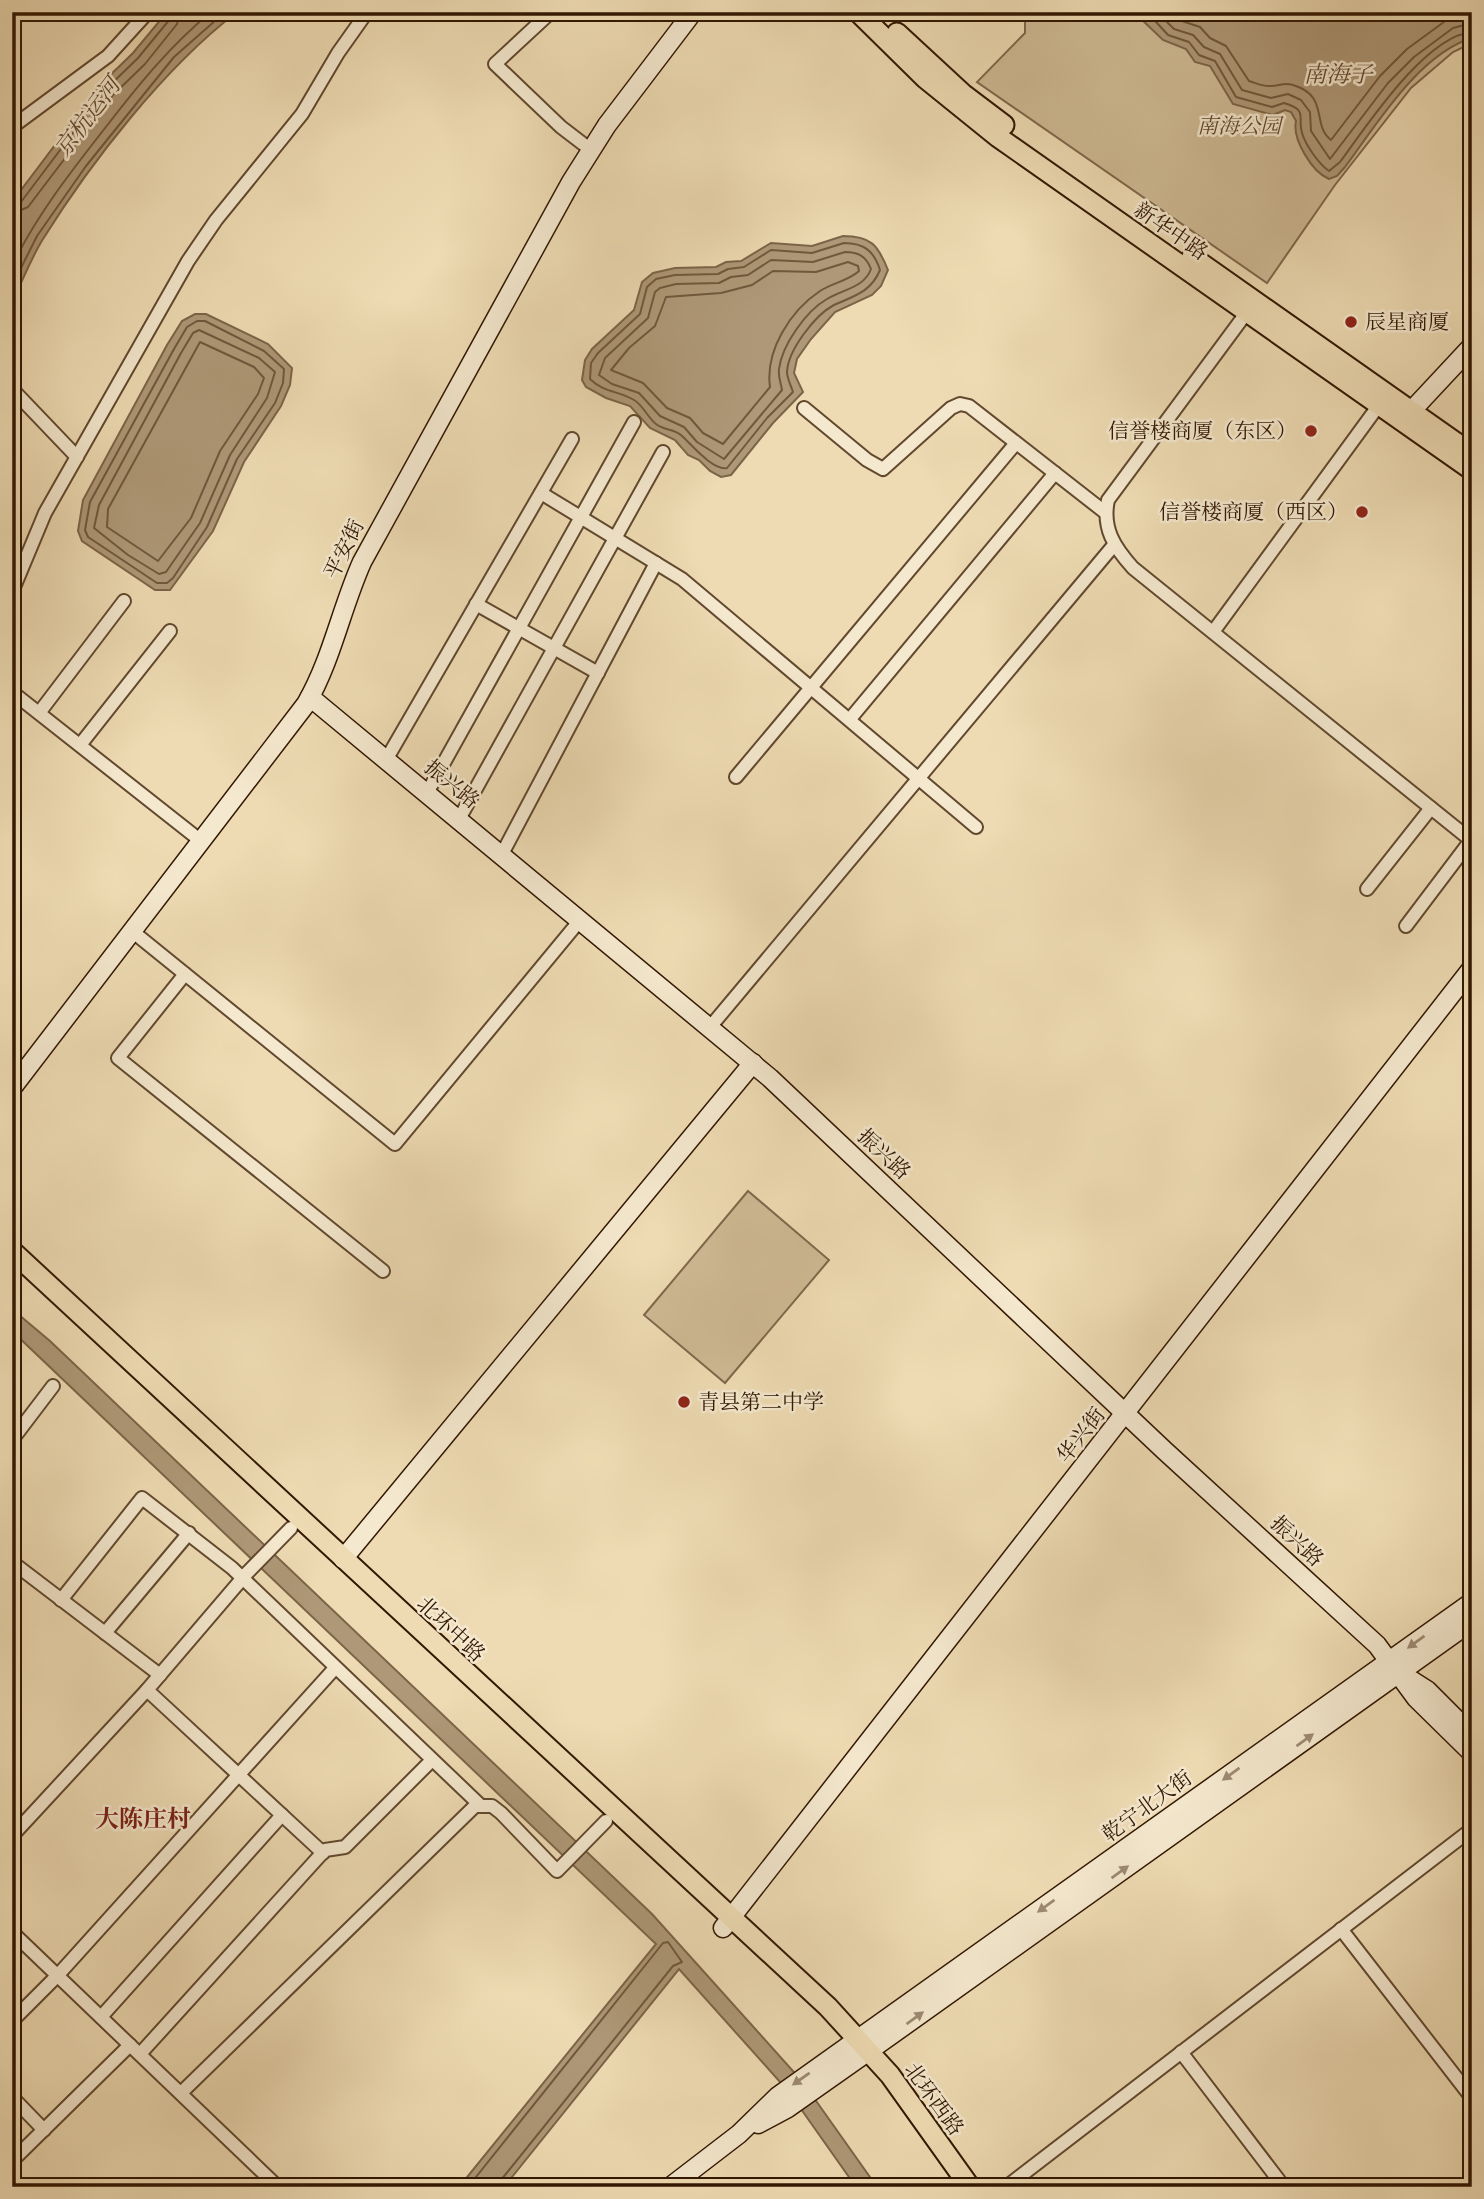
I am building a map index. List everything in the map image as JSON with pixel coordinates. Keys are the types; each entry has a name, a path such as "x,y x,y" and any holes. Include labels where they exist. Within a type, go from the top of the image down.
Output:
{"main road":[{"name":"新华中路","path":"858,12 955,105 1379,405 1406,416 1472,453"},
{"name":"新华中路","path":"876,12 943,77 1006,126 1406,416 1472,470"},
{"name":"北环中路","path":"12,1251 343,1559 859,2049"},
{"name":"北环中路","path":"12,1268 606,1821 727,1923"},
{"name":"北环西路","path":"859,2049 955,2187"},
{"name":"北环西路","path":"859,2049 970,2187"}],"street":[{"path":"12,127 108,56 148,12"},
{"path":"12,592 45,513 188,261 216,220 302,114 338,53 368,12"},
{"path":"551,12 495,64 561,127 591,150"},
{"name":"平安街","path":"12,1088 310,697 326,665 346,597 362,562 564,193 591,150 694,12"},
{"path":"1247,312 1108,500 1106,524 1114,545 1133,568 1471,840 1406,926"},
{"path":"1406,416 1472,346"},
{"path":"12,389 77,457"},
{"path":"804,408 867,460 883,469 943,414 960,404 969,406 1106,513"},
{"path":"1213,632 1379,405"},
{"path":"427,793 634,422"},
{"path":"386,760 572,439"},
{"path":"736,777 1016,443"},
{"path":"459,819 663,452"},
{"path":"850,719 1055,474"},
{"path":"541,494 702,594 976,827"},
{"path":"711,1026 1114,545"},
{"path":"502,854 656,563"},
{"path":"39,713 124,601"},
{"path":"476,604 598,673"},
{"path":"80,745 170,631"},
{"path":"12,692 201,841"},
{"name":"振兴路","path":"310,697 753,1063 1395,1666"},
{"path":"1367,890 1431,808"},
{"path":"132,931 395,1144 581,919"},
{"name":"华兴街","path":"727,1923 1126,1415 1472,968"},
{"path":"185,974 118,1058 383,1271"},
{"path":"343,1559 753,1063"},
{"path":"12,1440 53,1386"},
{"path":"61,1600 142,1498 189,1533 242,1580 480,1805"},
{"path":"12,1836 291,1528"},
{"path":"105,1633 189,1533"},
{"path":"12,1581 17,1566 160,1675"},
{"name":"乾宁北大街","path":"670,2187 783,2102 1395,1666 1472,1602"},
{"name":"乾宁北大街","path":"1395,1666 1472,1620"},
{"path":"1395,1666 1427,1690 1472,1735"},
{"path":"1395,1666 1416,1698 1472,1753"},
{"path":"12,2021 58,1975 335,1668"},
{"path":"147,1690 323,1853"},
{"path":"12,2161 135,2049 323,1853 345,1846 432,1760"},
{"path":"181,2093 475,1806 492,1806 501,1813 557,1871 606,1821"},
{"path":"101,2017 282,1815"},
{"path":"1006,2187 1472,1829"},
{"path":"1341,1929 1472,2098"},
{"path":"12,1932 278,2187"},
{"path":"1181,2052 1284,2187"},
{"path":"12,2097 44,2130"}],"green space":[{"name":"南海公园","path":"1025,12 1472,12 1472,43 1453,52 1411,88 1335,185 1267,283 977,82 1025,33"},
{"path":"748,1191 829,1260 725,1383 644,1315"}],"water":[{"name":"京杭运河","path":"167,12 237,12 183,60 106,148 43,239 12,301 12,202 101,84 133,53"},
{"name":"南海子","path":"1142,12 1472,12 1472,38 1453,46 1417,75 1385,112 1345,167 1337,176 1329,179 1316,170 1305,154 1297,137 1296,121 1291,112 1285,110 1273,115 1233,104 1210,66 1195,62 1186,49 1163,40 1139,17"},
{"path":"843,236 867,240 877,248 888,270 881,286 872,295 835,312 811,339 797,359 794,373 803,392 773,423 731,475 721,477 710,471 699,460 688,455 675,440 650,428 630,406 606,398 586,387 582,380 585,360 592,349 634,310 642,282 653,273 675,268 716,267 726,262 741,261 771,243 812,246"},
{"path":"195,314 206,314 268,344 292,368 290,385 281,406 244,462 213,531 170,590 155,590 82,541 78,531 83,500 167,345 182,321"},
{"path":"12,1309 50,1341 652,1914 802,2081 877,2187 856,2187 789,2092 679,1969 504,2187 459,2187 656,1944 12,1331"}],"place":[{"name":"辰星商厦","path":"1351,322"},
{"name":"信誉楼商厦（东区）","path":"1311,431"},
{"name":"信誉楼商厦（西区）","path":"1362,512"},
{"name":"青县第二中学","path":"684,1402"}],"district":[{"name":"大陈庄村","path":"143,1819"}]}
